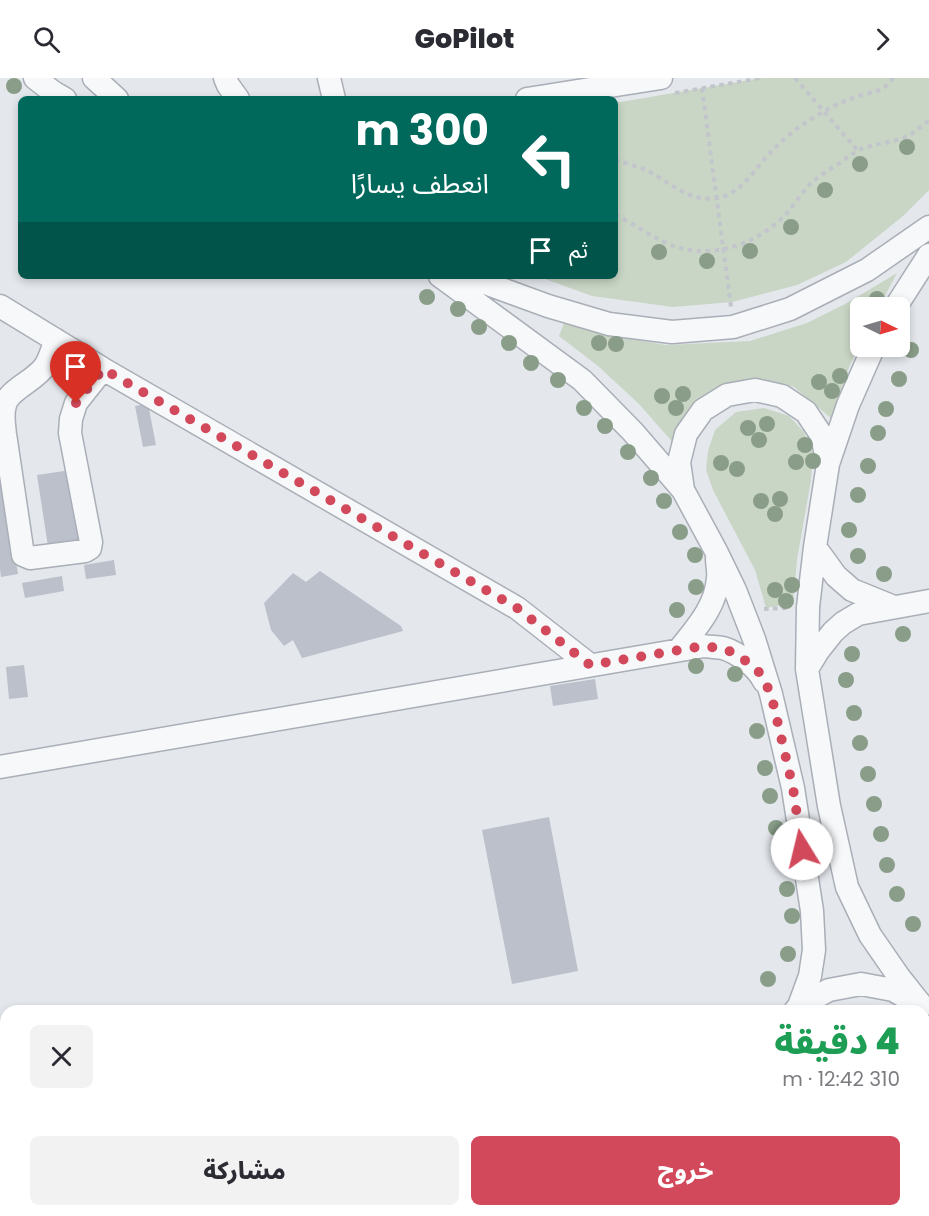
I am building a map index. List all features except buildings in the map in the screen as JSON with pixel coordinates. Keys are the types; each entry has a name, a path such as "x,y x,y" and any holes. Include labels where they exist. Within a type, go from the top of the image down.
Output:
{"street":[{"path":"35,78 60,96"},
{"path":"94,78 114,96"},
{"path":"225,78 236,96"},
{"path":"329,78 333,96"},
{"path":"559,96 665,86"},
{"path":"474,279 548,306 609,324 672,332 733,327 790,309 867,270 929,227"},
{"path":"902,297 929,255"},
{"path":"445,279 582,381 633,432 683,490 716,551 754,639 771,694 793,788 812,911 814,950 810,976 798,1005"},
{"path":"0,306 103,369 517,608 590,665"},
{"path":"56,340 46,365 31,381 10,395 5,403 5,434 23,555 26,557 86,551 90,548 91,542 70,433 71,419 76,403 103,369"},
{"path":"869,357 828,464 808,607 807,669 830,806 847,887 870,935 922,1005"},
{"path":"683,490 679,462 686,434 703,411 727,395 754,390 782,396 806,412 822,436 828,464"},
{"path":"815,547 836,576 852,590 894,607"},
{"path":"679,650 712,604 718,578 716,551"},
{"path":"807,669 833,632 858,614 929,601"},
{"path":"0,766 704,646 725,649 741,657 760,673 771,694"},
{"path":"802,1005 828,990 861,984 893,990 918,1005"}],"path":[{"path":"665,86 702,88 761,78"},
{"path":"795,78 858,151"},
{"path":"618,161 645,170 675,188 694,196 717,198 741,186 766,156 807,122 850,100 881,90 892,78"},
{"path":"702,88 733,327"},
{"path":"618,216 643,232 674,246 693,250 724,249 759,236 772,227 782,219 813,182 858,151 903,138 918,130 929,120"},
{"path":"743,610 808,607"}],"green space":[{"path":"761,78 929,78 929,190 903,216 846,262 797,285 732,302 673,307 592,296 545,279 618,279 618,102"},
{"path":"897,273 884,297 857,297"},
{"path":"850,301 850,357 854,357 832,419 794,387 757,379 676,446 639,404 598,366 559,336 564,323 615,336 666,345 750,341 807,323"},
{"path":"764,408 789,416 804,432 813,453 793,603 766,608 755,570 713,490 706,470 708,451 715,430 736,412"}],"route":[{"path":"76,403 103,369 517,608 590,665 704,646 725,649 741,657 760,673 771,694 793,788 802,849"}]}
